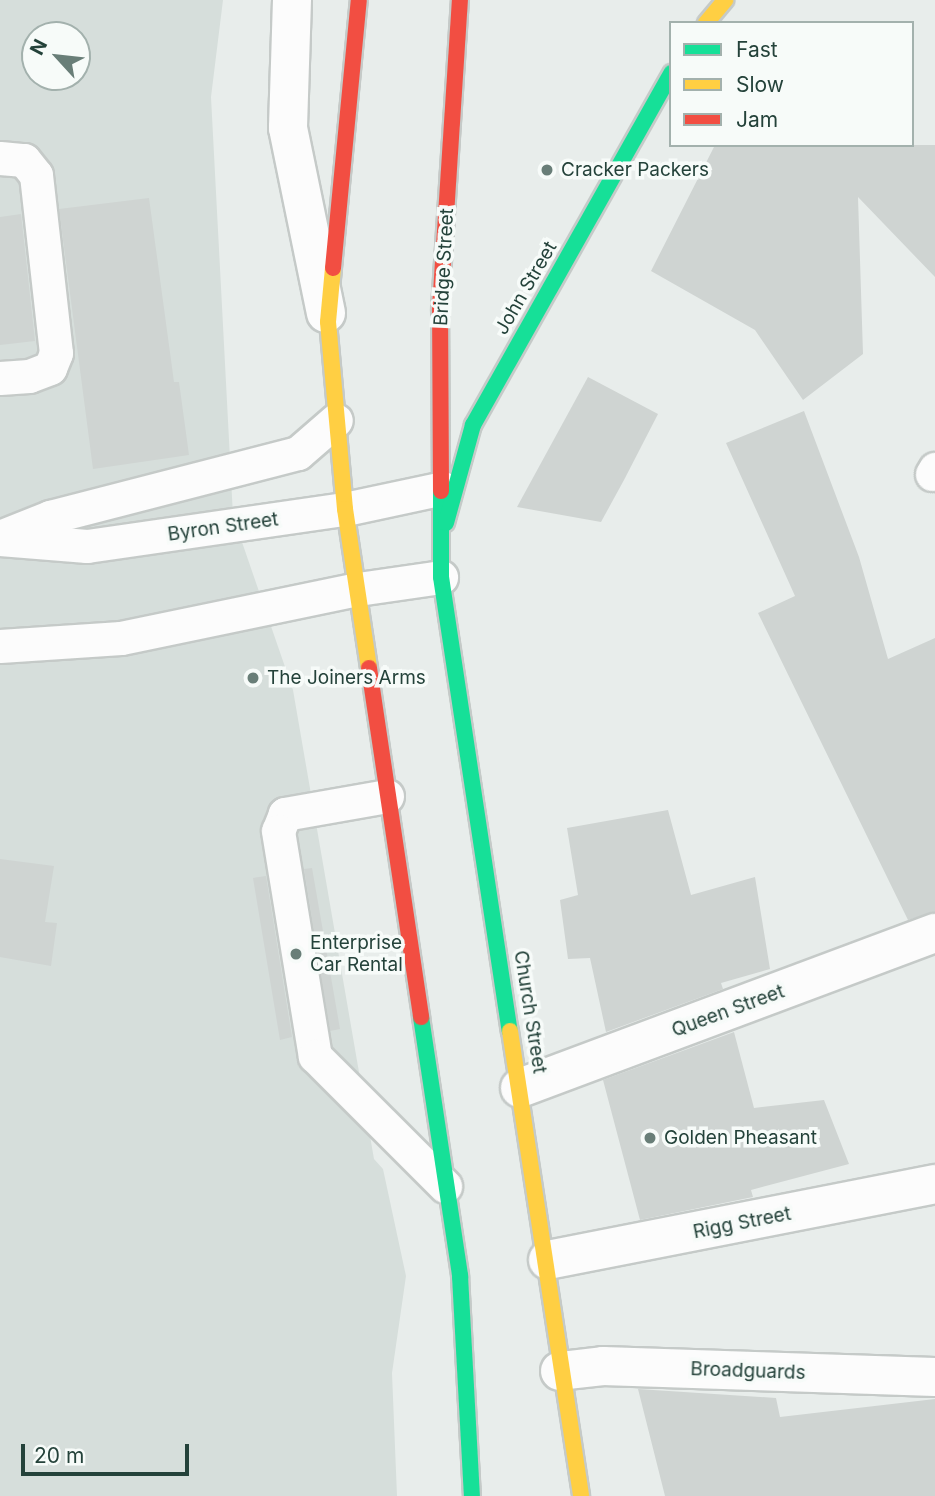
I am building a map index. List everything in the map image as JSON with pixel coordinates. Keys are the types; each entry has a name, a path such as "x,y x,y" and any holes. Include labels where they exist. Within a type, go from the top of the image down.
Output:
{"main road":[{"path":"359,0 328,322 345,509 461,1290 472,1496"},
{"name":"Bridge Street","path":"443,534 440,308 460,0"},
{"path":"708,21 725,0"},
{"name":"John Street","path":"443,534 473,425 669,78"},
{"name":"Church Street","path":"443,534 441,578 548,1260 560,1371 581,1496"}],"street":[{"path":"292,0 288,128 328,322"},
{"name":"Queen Street","path":"520,1088 935,933"},
{"name":"Rigg Street","path":"548,1260 935,1184"},
{"name":"Broadguards","path":"560,1371 603,1366 935,1377"}],"lane":[{"path":"0,158 24,160 36,175 57,353 50,368 29,376 0,377"},
{"name":"Byron Street","path":"0,538 50,517 298,453 336,420"},
{"name":"Byron Street","path":"0,538 87,546 345,509 443,488"},
{"path":"0,646 121,638 358,589 441,578"},
{"path":"387,796 285,814 278,831 314,1056 445,1186"}],"shaded area":[{"path":"0,0 223,0 211,97 233,516 293,690 374,1159 383,1169 406,1276 392,1373 397,1496 0,1496"}],"building":[{"path":"935,145 935,277 858,197 863,354 803,400 755,330 651,271 714,147"},
{"path":"149,198 174,382 179,382 189,455 93,469 59,209"},
{"path":"21,214 35,341 0,345 0,217"},
{"path":"588,377 658,414 624,480 601,522 517,507"},
{"path":"804,411 859,557 888,659 935,638 935,912 908,920 758,613 795,596 726,443"},
{"path":"668,810 691,895 755,877 770,969 721,983 723,989 606,1032 590,958 568,959 560,900 578,895 567,828"},
{"path":"0,859 54,866 45,922 57,923 51,966 0,957"},
{"path":"312,868 340,1029 330,1031 304,869"},
{"path":"266,876 292,1037 280,1040 253,878"},
{"path":"734,1032 754,1108 824,1100 849,1164 751,1190 753,1197 640,1220 603,1080"},
{"path":"638,1389 776,1398 780,1417 935,1399 935,1496 665,1496"}],"traffic: fast":[{"path":"446,523 473,425 669,77"},
{"path":"441,491 441,577 510,1031"},
{"path":"421,1017 460,1276 472,1496"}],"traffic: slow":[{"path":"708,21 725,0"},
{"path":"333,268 328,322 345,509 369,668"},
{"path":"510,1031 581,1496"}],"traffic: jam":[{"path":"333,268 359,0"},
{"path":"441,491 440,308 460,0"},
{"path":"369,668 421,1017"}],"place":[{"name":"Cracker Packers","path":"547,170"},
{"name":"The Joiners Arms","path":"253,678"},
{"name":"Enterprise Car Rental","path":"296,954"},
{"name":"Golden Pheasant","path":"650,1138"}]}
